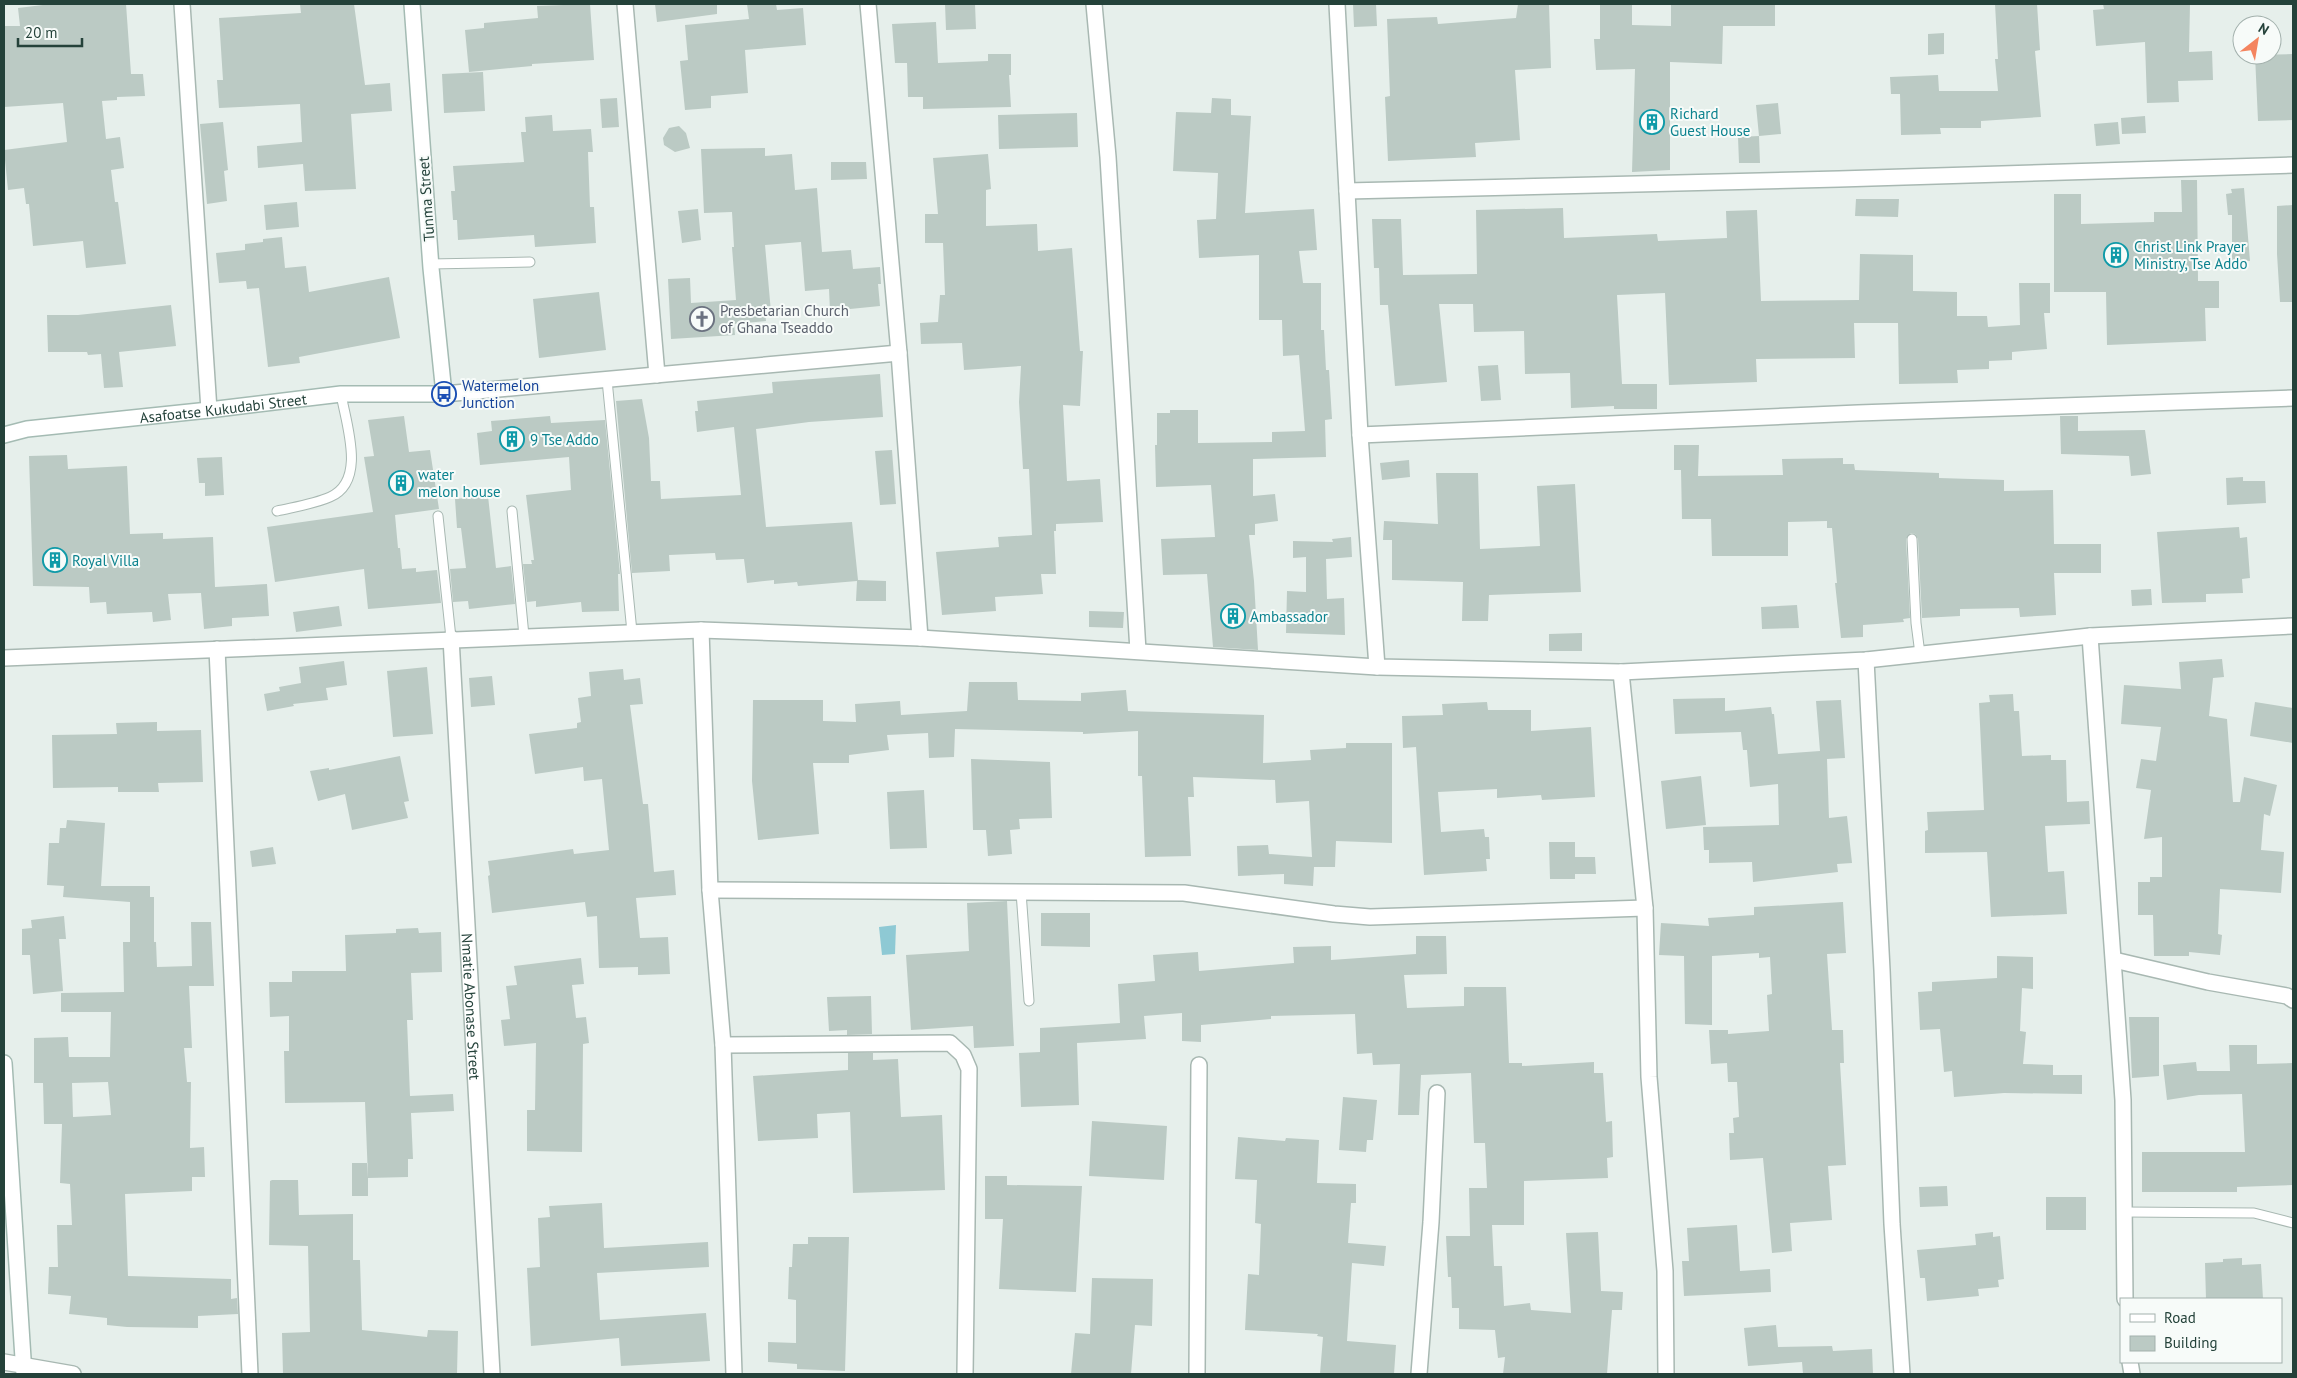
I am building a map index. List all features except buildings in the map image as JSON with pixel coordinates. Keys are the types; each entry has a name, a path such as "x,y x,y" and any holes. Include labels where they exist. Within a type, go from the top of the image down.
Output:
{"street":[{"path":"182,4 209,410"},
{"name":"Tunma Street","path":"412,4 430,264 444,394"},
{"path":"625,4 657,375"},
{"path":"868,4 900,353 920,638"},
{"path":"1094,4 1108,157 1138,651"},
{"path":"1337,4 1360,435 1377,666"},
{"path":"1347,191 1839,179 2293,165"},
{"name":"Asafoatse Kukudabi Street","path":"4,435 27,429 341,394 444,394 900,353"},
{"path":"1360,435 1848,414 2293,398"},
{"path":"4,658 451,638 700,630 920,638 1377,666 1621,672 1866,660 2090,636 2293,626"},
{"path":"700,630 710,890 723,1045 734,1374"},
{"path":"2090,636 2123,1100 2125,1298"},
{"name":"Nmatie Abonase Street","path":"451,638 492,1374"},
{"path":"217,649 250,1374"},
{"path":"1866,660 1892,1224 1902,1374"},
{"path":"1621,672 1645,908 1649,1077 1665,1271 1666,1374"},
{"path":"710,890 1184,893 1334,914 1370,917 1645,908"},
{"path":"2114,960 2208,982 2287,996 2293,1000"},
{"path":"723,1045 950,1043 963,1055 968,1069 965,1374"},
{"path":"4,1063 24,1370"},
{"path":"1197,1374 1199,1065"},
{"path":"1418,1374 1430,1222 1437,1093"},
{"path":"4,1362 24,1370 73,1374"}],"lane":[{"path":"430,264 530,262"},
{"path":"607,380 632,632"},
{"path":"277,511 330,497 340,491 348,482 352,473 352,459 341,394"},
{"path":"512,511 524,636"},
{"path":"438,516 451,638"},
{"path":"1912,539 1916,623 1920,654"},
{"path":"1021,892 1029,1001"},
{"path":"2125,1212 2254,1214 2293,1224"}],"water":[{"path":"896,925 895,954 882,955 879,927"}],"place":[{"name":"Richard Guest House","path":"1652,122"},
{"name":"Christ Link Prayer Ministry, Tse Addo","path":"2116,255"},
{"name":"Presbetarian Church of Ghana Tseaddo","path":"702,319"},
{"name":"Watermelon Junction","path":"444,394"},
{"name":"9 Tse Addo","path":"512,439"},
{"name":"water melon house","path":"401,483"},
{"name":"Royal Villa","path":"55,560"},
{"name":"Ambassador","path":"1233,616"}]}
